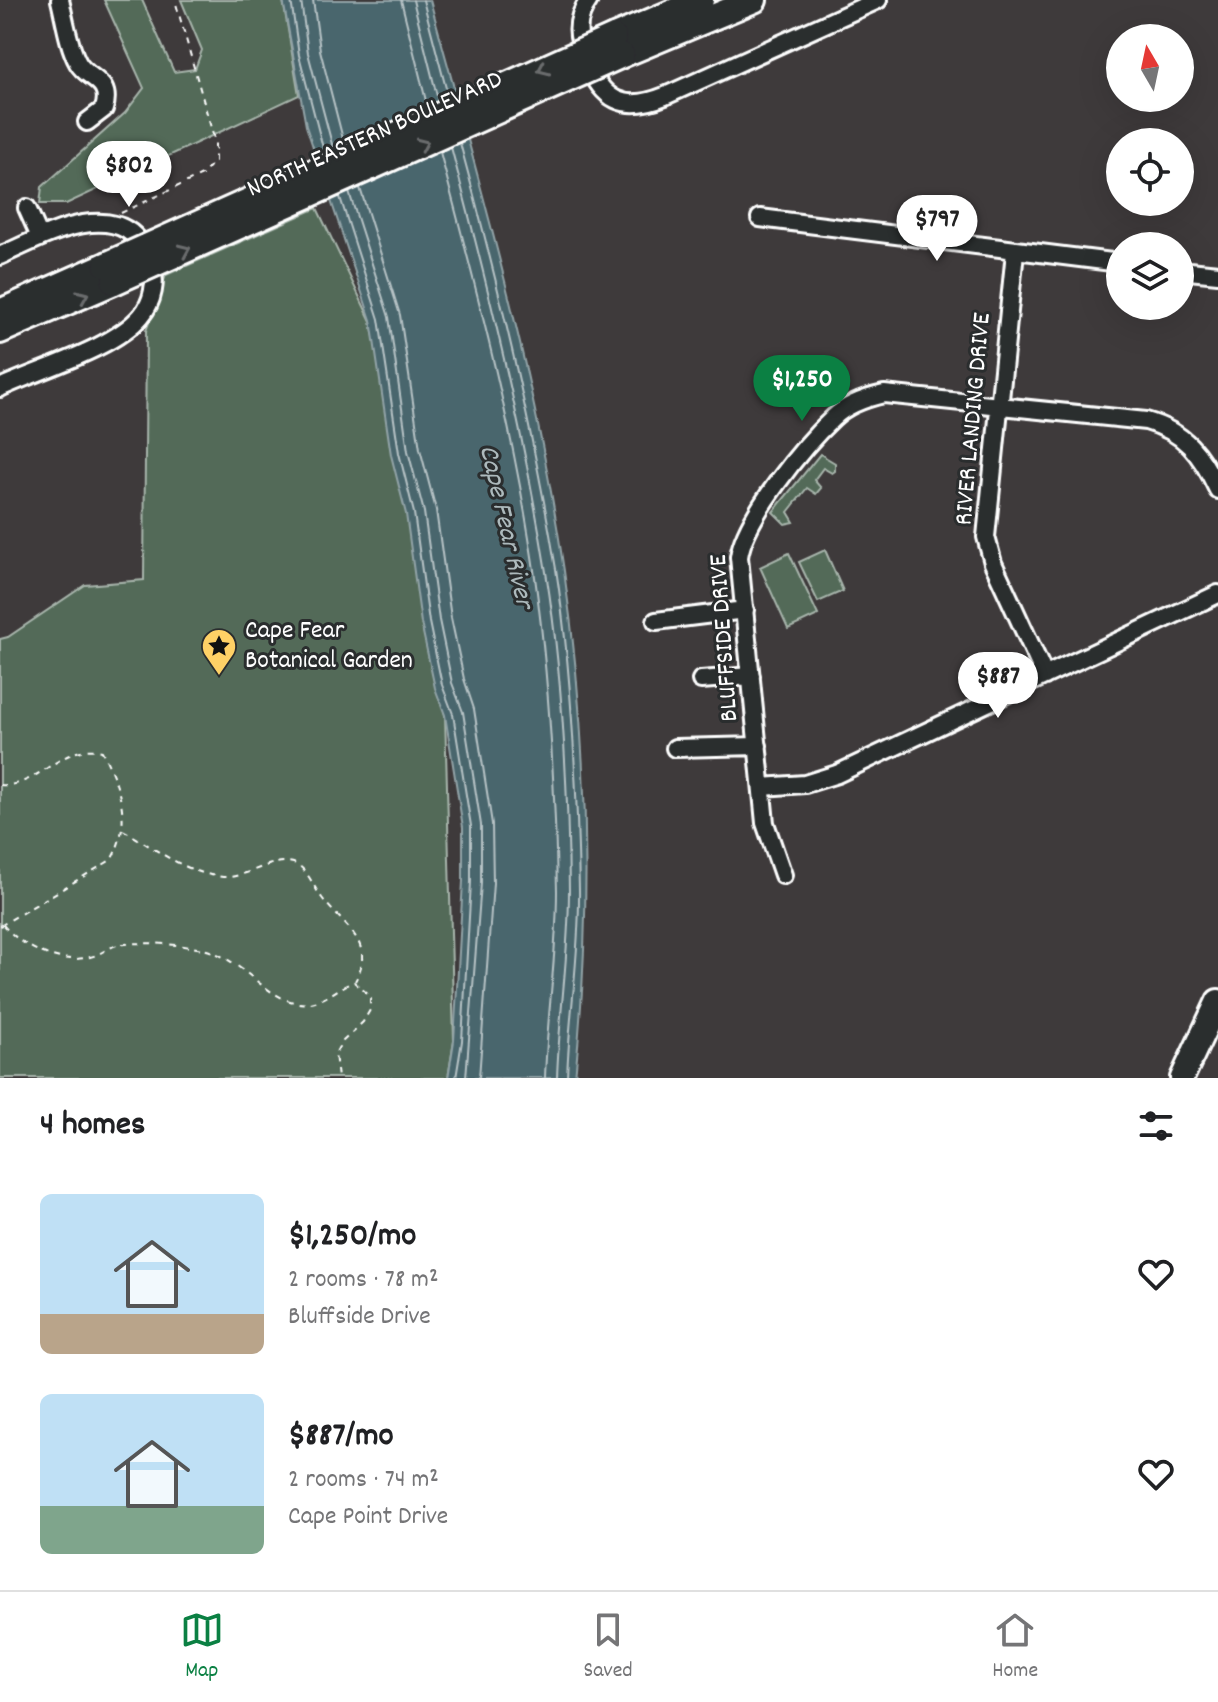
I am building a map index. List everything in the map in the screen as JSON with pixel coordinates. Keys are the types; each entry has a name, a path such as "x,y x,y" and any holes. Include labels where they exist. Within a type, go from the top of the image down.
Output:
{"highway":[{"path":"618,46 701,0"},
{"path":"618,46 754,0"},
{"name":"NORTH EASTERN BOULEVARD","path":"0,331 110,273 618,46"},
{"name":"NORTH EASTERN BOULEVARD","path":"0,312 110,273"}],"main road":[{"path":"1182,1078 1218,1001"}],"street":[{"path":"60,0 78,65 98,79 106,101 100,114 87,122"},
{"path":"589,0 580,15 577,32 592,74 609,96 634,104 665,96 878,0"},
{"path":"27,208 40,237"},
{"path":"760,218 1106,262"},
{"path":"0,256 67,227 101,222 130,233 147,253 154,280 144,313 104,341 0,388"},
{"name":"RIVER LANDING DRIVE","path":"1015,252 986,537 993,563 1045,676"},
{"path":"1194,271 1218,274"},
{"name":"BLUFFSIDE DRIVE","path":"783,875 765,823 739,557 745,530 834,416 858,402 884,394 1146,421 1167,427 1199,452 1218,490"},
{"path":"762,787 821,781 1218,594"},
{"path":"656,621 745,610"},
{"path":"701,680 751,676"},
{"path":"675,748 758,746"}],"path":[{"path":"101,222 202,175 215,161 215,142 175,0"},
{"path":"0,785 12,786 31,780 57,761 91,748 102,751 122,798 122,829 111,860 1,925 30,949 76,960 93,957 113,945 133,943 201,948 235,961 264,985 296,1003 324,1000 354,982 362,968 363,955 358,937 326,904 298,865 288,862 224,877 155,852 122,829"},
{"path":"338,1078 335,1054 370,1010 370,996 354,982"}],"green space":[{"path":"104,0 142,0 174,72 195,69 202,50 181,0 283,0 299,95 66,204 40,204 42,187 125,113 144,88"},
{"name":"Cape Fear Botanical Garden","path":"317,208 371,321 445,715 454,1041 448,1078 0,1078 0,639 8,637 85,585 144,580 146,331 166,275"},
{"path":"820,454 835,463 835,471 832,473 823,468 814,480 821,488 816,494 807,488 788,512 794,522 785,524 773,512"},
{"path":"825,550 843,591 818,602 799,562"},
{"path":"789,553 818,615 788,629 760,567"}],"water":[{"name":"Cape Fear River","path":"283,0 430,0 469,141 523,355 552,499 572,634 585,824 584,952 575,1078 448,1078 454,1041 463,827 445,715 435,688 421,623 406,514 391,455 371,320 306,126"}],"place":[{"name":"Cape Fear Botanical Garden","path":"219,677"}]}
